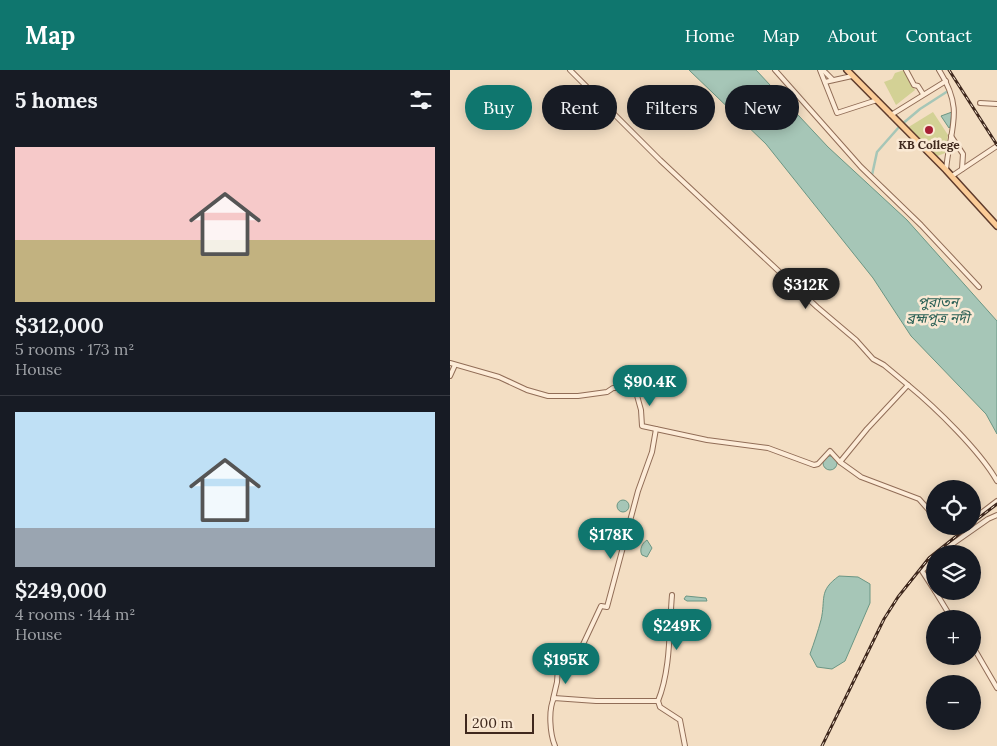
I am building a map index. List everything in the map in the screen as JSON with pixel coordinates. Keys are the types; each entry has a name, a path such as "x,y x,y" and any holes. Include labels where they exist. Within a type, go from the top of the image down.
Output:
{"main road":[{"path":"847,70 952,176 997,226"}],"street":[{"path":"570,70 660,160 816,307 856,340 873,359 884,365 927,401 984,460 997,481"},
{"path":"774,70 861,168 922,225 979,287"},
{"path":"823,70 832,80"},
{"path":"823,70 825,82 837,113 877,100"},
{"path":"906,70 914,86 918,86 924,94"},
{"path":"939,70 953,96 955,112 946,170"},
{"path":"825,82 852,76"},
{"path":"891,115 946,81"},
{"path":"980,103 997,104"},
{"path":"951,136 963,154 962,169"},
{"path":"952,176 997,146"},
{"path":"450,376 452,364 498,377 526,390 548,396 578,396 607,392 613,388 632,390 636,392 639,401 642,426 707,440 768,448 816,465 829,451 840,462 861,477 919,499 926,507"},
{"path":"840,462 867,429 908,385"},
{"path":"556,746 552,739 553,699 559,654 578,655 594,615 601,606 607,607 638,491 652,452 656,429"},
{"path":"981,513 997,501"},
{"path":"950,545 988,518 997,516"},
{"path":"926,567 922,571 926,577"},
{"path":"672,595 662,692 658,701 660,707 680,720 685,746"},
{"path":"669,638 681,638"},
{"path":"981,660 997,688"},
{"path":"553,699 658,701"}],"shaded area":[{"path":"904,70 915,90 896,105 884,82 892,79 895,73"},
{"path":"933,112 948,135 945,153 935,157 907,128"}],"water":[{"name":"পুরাতন ব্রহ্মপুত্র নদী","path":"689,70 756,70 770,85 725,85 725,105 715,95 715,85 705,85"},
{"path":"952,112 950,127 949,128 941,116"},
{"name":"পুরাতন ব্রহ্মপুত্র নদী","path":"799,116 828,147 907,220 997,321 997,434 986,414 911,336 873,278 766,144 751,130 799,130"},
{"path":"830,456 835,458 837,463 835,468 830,470 825,468 823,463 825,458"},
{"path":"623,500 629,506 623,512 617,506"},
{"path":"647,540 652,548 647,557 642,555 641,549"},
{"path":"839,576 858,577 870,584 870,603 845,661 832,669 817,667 810,654 821,620 825,591 832,581"},
{"path":"686,596 706,598 707,601 687,601 684,599"}],"waterway":[{"path":"901,125 920,109 948,91"},
{"path":"872,175 877,152 899,127"}],"railway":[{"path":"949,70 997,145"},
{"path":"981,516 997,504"},
{"path":"822,746 884,619 898,597 929,558 958,535"}],"place":[{"name":"KB College","path":"929,130"}]}
